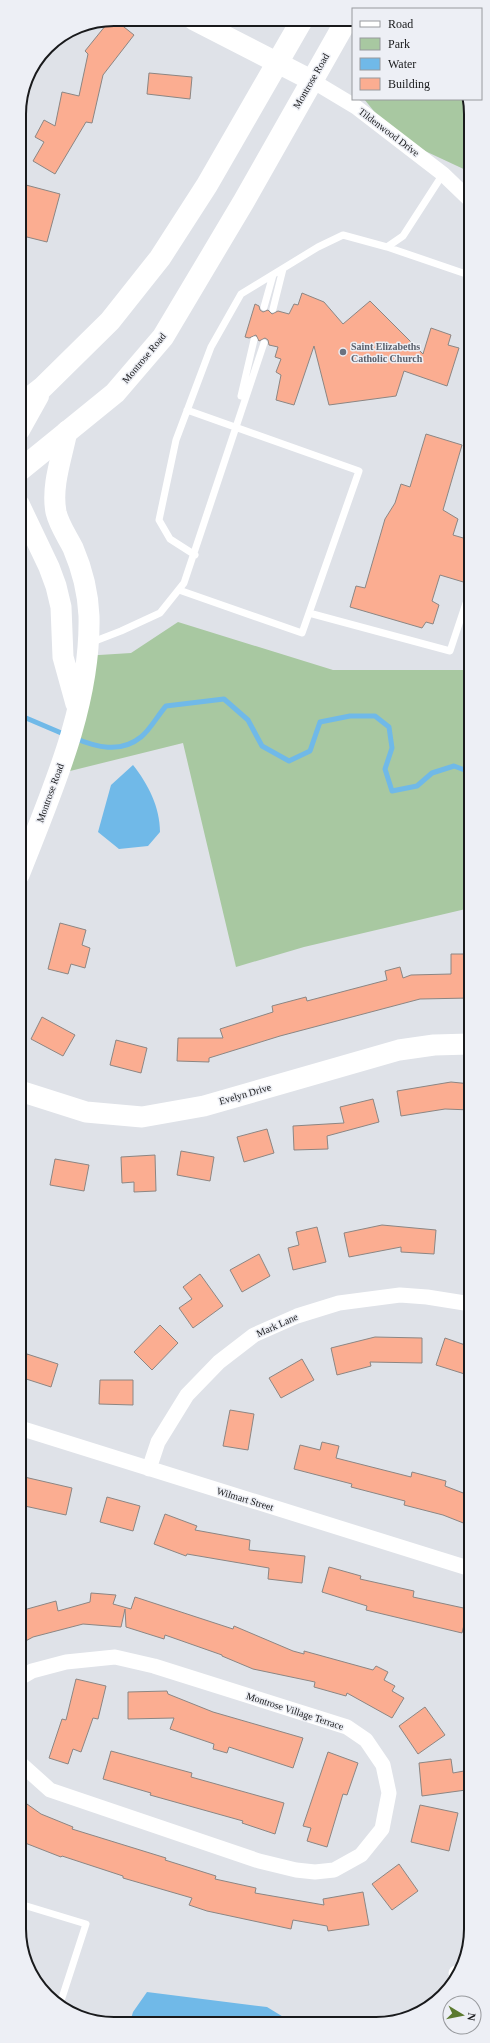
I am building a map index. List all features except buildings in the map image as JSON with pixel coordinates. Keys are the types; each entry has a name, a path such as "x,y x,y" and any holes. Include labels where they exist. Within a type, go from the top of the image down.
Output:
{"main road":[{"path":"26,401 42,388 110,322 160,258 207,185 299,26"},
{"name":"Montrose Road","path":"67,431 115,393 163,337 244,201 342,26"},
{"path":"26,417 42,388"},
{"path":"26,466 67,431"}],"street":[{"name":"Tildenwood Drive","path":"206,26 311,80 356,107 443,174 464,194"},
{"name":"Montrose Road","path":"26,859 58,774 78,710 88,643 89,615 81,569 59,521 55,500 67,431"},
{"path":"26,518 50,566 56,586 61,607 63,658 78,710"},
{"name":"Evelyn Drive","path":"26,1094 86,1112 142,1117 204,1106 399,1050 434,1045 464,1044"},
{"name":"Mark Lane","path":"149,1469 158,1442 187,1395 219,1362 254,1335 297,1316 339,1303 400,1295 427,1297 464,1303"},
{"name":"Wilmart Street","path":"26,1430 464,1567"},
{"name":"Montrose Village Terrace","path":"26,1674 32,1671 66,1662 115,1658 168,1671 347,1727 366,1740 382,1765 389,1793 382,1829 361,1855 334,1870 315,1872 296,1870 259,1861 50,1790 26,1768"}],"lane":[{"path":"387,247 403,236 443,174"},
{"path":"195,555 170,539 159,520 176,440 211,347 241,294 318,247 343,235 387,247 464,273"},
{"path":"273,309 284,269"},
{"path":"264,307 272,275"},
{"path":"235,427 254,340"},
{"path":"88,643 122,631 160,613 184,583 195,555 235,427 264,343"},
{"path":"179,590 302,633 359,471 187,410"},
{"path":"309,613 450,651 464,609"},
{"path":"26,1906 86,1924 61,2000"}],"green space":[{"path":"365,100 463,100 464,169 395,137"},
{"path":"178,622 333,670 464,670 464,909 304,947 236,967 183,743 58,774 83,656 131,653"}],"water":[{"path":"133,765 144,780 152,796 158,814 160,832 148,846 119,849 98,832 111,785"},
{"path":"147,1992 267,2007 283,2017 132,2017 133,2012"}],"waterway":[{"path":"74,738 99,746 125,746 141,737 166,706 224,699 248,720 262,746 289,761 310,751 320,722 350,716 375,716 389,727 392,748 385,769 392,791 417,786 432,773 454,766 464,770"},
{"path":"26,718 66,735"}],"place":[{"name":"Saint Elizabeths Catholic Church","path":"343,352"}]}
